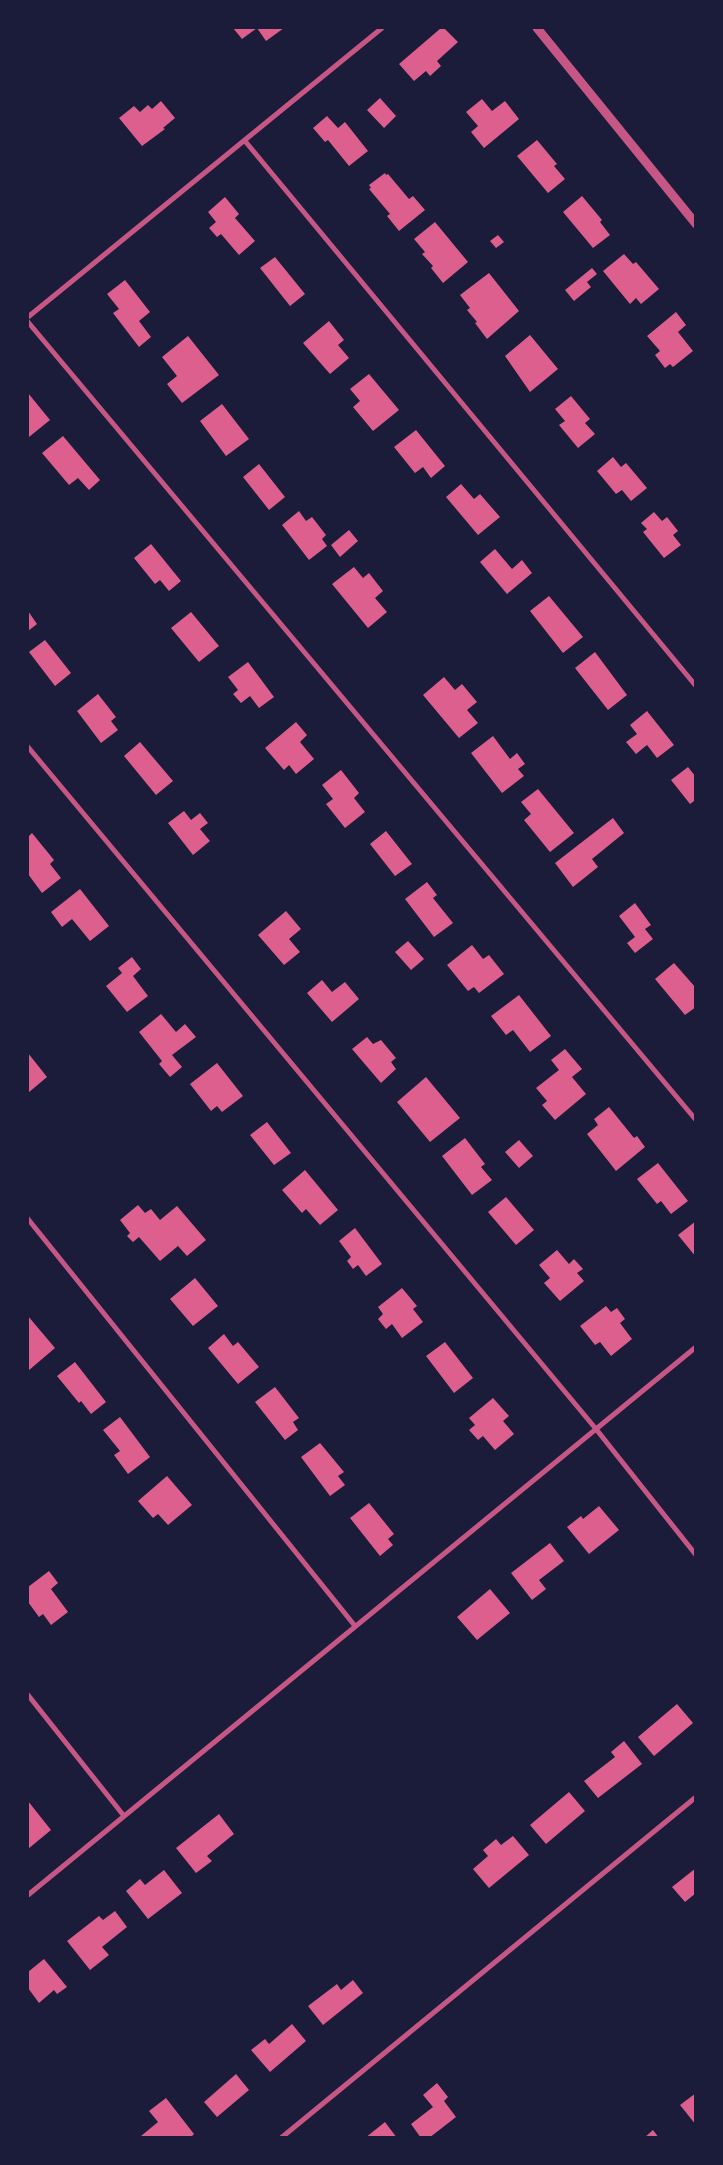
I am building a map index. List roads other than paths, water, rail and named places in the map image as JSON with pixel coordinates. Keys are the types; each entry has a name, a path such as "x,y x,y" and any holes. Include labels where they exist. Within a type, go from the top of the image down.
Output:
{"street":[{"path":"28,316 382,28"},
{"path":"537,28 696,224"},
{"path":"244,141 696,686"},
{"path":"28,322 696,1120"},
{"path":"28,746 596,1429 696,1555"},
{"path":"28,1219 355,1626"},
{"path":"28,1895 696,1346"},
{"path":"28,1695 124,1816"},
{"path":"280,2138 696,1797"}]}
